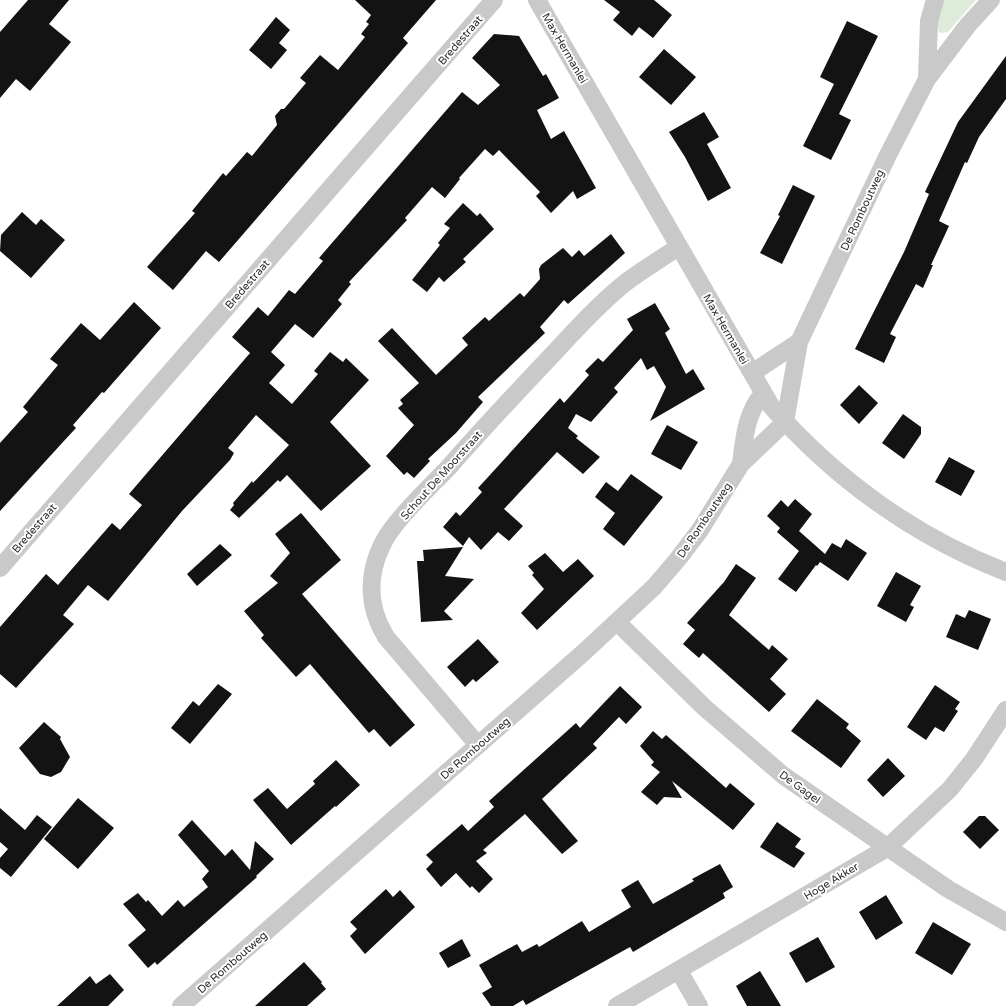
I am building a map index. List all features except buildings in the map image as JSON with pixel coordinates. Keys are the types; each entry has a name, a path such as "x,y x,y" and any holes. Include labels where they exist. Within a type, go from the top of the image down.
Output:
{"street":[{"name":"Bredestraat","path":"0,568 494,0"},
{"name":"Max Hermanlei","path":"537,0 771,406 785,422 838,472 899,518 966,555 1006,572"},
{"name":"De Romboutweg","path":"927,79 929,21 936,0"},
{"name":"De Romboutweg","path":"181,1006 617,622 654,587 679,558 700,530 741,464 785,422 799,342 888,155 927,79 968,25 991,0"},
{"name":"Schout De Moorstraat","path":"478,745 380,628 373,608 371,589 373,571 382,544 389,533 413,506 568,338 625,283 678,247"},
{"path":"752,373 799,342"},
{"name":"De Romboutweg","path":"741,464 745,432 757,400 763,394"},
{"name":"De Gagel","path":"617,622 705,708 784,776 948,889 1006,922"},
{"name":"Hoge Akker","path":"617,1006 887,848 950,789 974,759 1006,710"},
{"path":"679,971 698,1006"}],"green space":[{"path":"943,0 976,0 948,32 940,33 937,21 938,12"}]}
